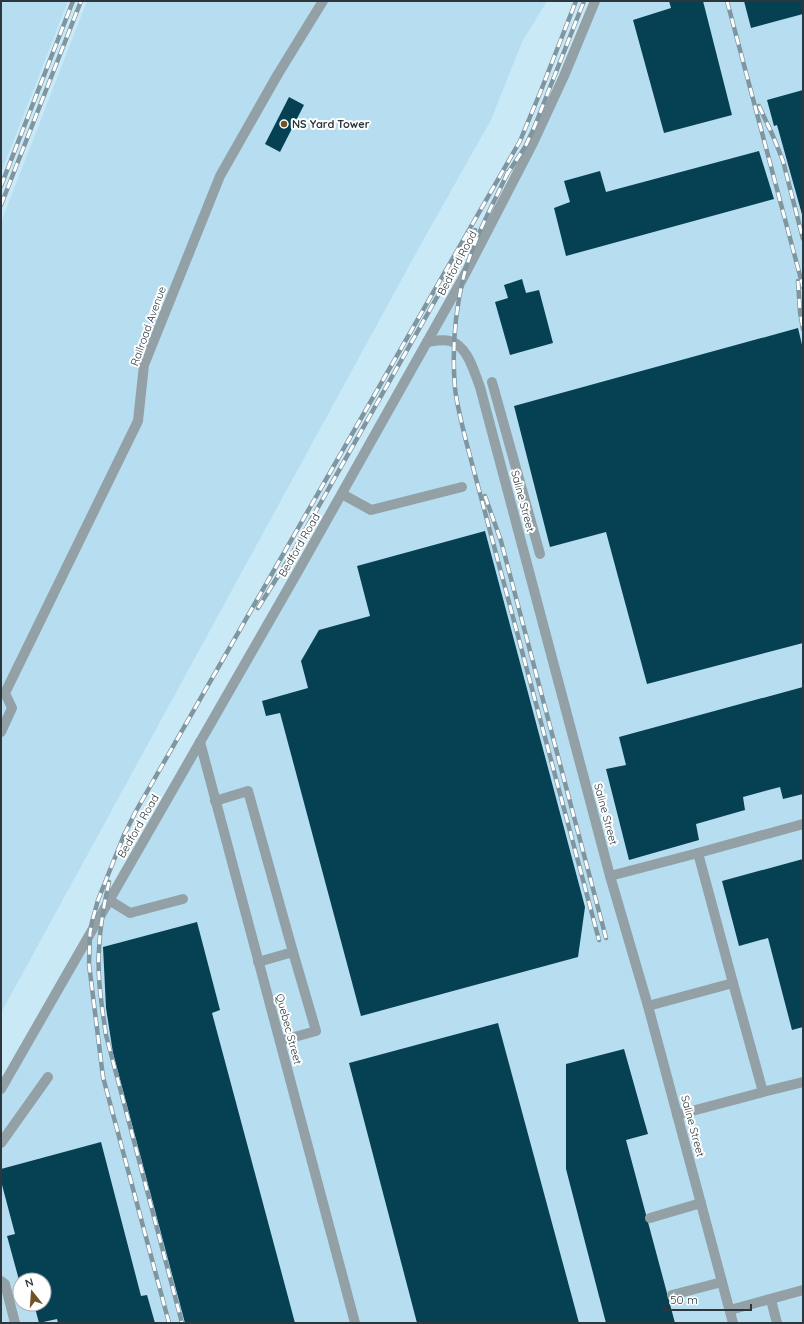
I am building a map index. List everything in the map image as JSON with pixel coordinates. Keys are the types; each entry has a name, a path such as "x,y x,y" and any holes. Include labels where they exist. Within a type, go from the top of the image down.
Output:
{"street":[{"name":"Railroad Avenue","path":"1,732 12,708 5,693 138,421 144,365 220,176 278,74 323,1"},
{"name":"Bedford Road","path":"1,1089 342,494 463,278 533,143 564,76 595,1"},
{"name":"Saline Street","path":"427,342 450,341 459,345 466,354 480,387 610,876 648,1006 733,1323"},
{"path":"492,382 540,554"},
{"path":"342,494 371,510 462,487"},
{"path":"508,493 522,490"},
{"name":"Quebec Street","path":"200,742 355,1323"},
{"path":"215,801 248,791 316,1031 280,1041"},
{"path":"610,876 803,824"},
{"path":"698,853 763,1092"},
{"path":"109,900 130,913 183,899"},
{"path":"258,962 293,952"},
{"path":"648,1006 733,983"},
{"path":"1,1143 48,1077"},
{"path":"677,1115 803,1082"},
{"path":"650,1218 701,1203"},
{"path":"1,1281 4,1284 15,1323"},
{"path":"672,1296 722,1282"},
{"path":"730,1310 803,1290"},
{"path":"771,1300 777,1323"}],"shaded area":[{"path":"1,1 68,1 1,173"},
{"path":"87,1 547,1 522,42 491,120 421,244 1,1013 1,222"},
{"path":"594,1 803,1 803,1323 1,1323 1,1085 463,278 553,99"}],"building":[{"path":"669,1 703,1 732,115 664,133 633,20 671,8"},
{"path":"744,1 803,1 803,14 751,28"},
{"path":"803,90 803,218 777,125 774,126 767,100"},
{"name":"NS Yard Tower","path":"289,97 304,105 280,152 265,144"},
{"path":"759,151 774,199 566,256 554,208 570,202 564,181 600,171 606,192"},
{"path":"522,279 526,293 539,290 553,343 510,355 495,302 508,298 504,285"},
{"path":"798,328 803,349 803,643 647,684 606,532 550,547 514,406"},
{"path":"485,531 585,907 578,957 361,1016 280,713 266,716 262,701 308,688 301,661 319,630 370,616 357,566"},
{"path":"803,687 803,794 783,799 780,787 743,797 745,810 696,824 699,840 629,860 606,769 626,765 619,737"},
{"path":"803,859 803,1027 792,1030 768,938 739,946 722,881"},
{"path":"197,922 220,1010 212,1013 295,1323 185,1323 113,1053 106,1008 103,947"},
{"path":"498,1023 579,1323 417,1323 349,1063"},
{"path":"624,1049 648,1134 626,1140 675,1323 606,1323 566,1169 566,1064"},
{"path":"101,1142 141,1296 147,1295 155,1323 58,1323 57,1319 39,1323 36,1312 52,1312 52,1272 17,1272 7,1236 15,1234 1,1181 1,1169"}],"railway":[{"path":"1,186 73,1"},
{"path":"1,205 81,1"},
{"path":"169,1323 103,1077 89,964 90,933 98,900 124,835 136,811 520,141 576,1"},
{"path":"506,176 525,147 534,128 584,1"},
{"path":"727,1 803,287"},
{"path":"759,106 783,161 803,239"},
{"path":"508,172 477,238 463,279 455,333 455,388 466,441 599,940"},
{"path":"258,608 290,557 475,230"},
{"path":"798,281 800,312 803,329"},
{"path":"485,496 501,541 606,938"},
{"path":"109,882 101,924 99,960 100,992 106,1035 182,1323"}],"place":[{"name":"NS Yard Tower","path":"284,124"}]}
